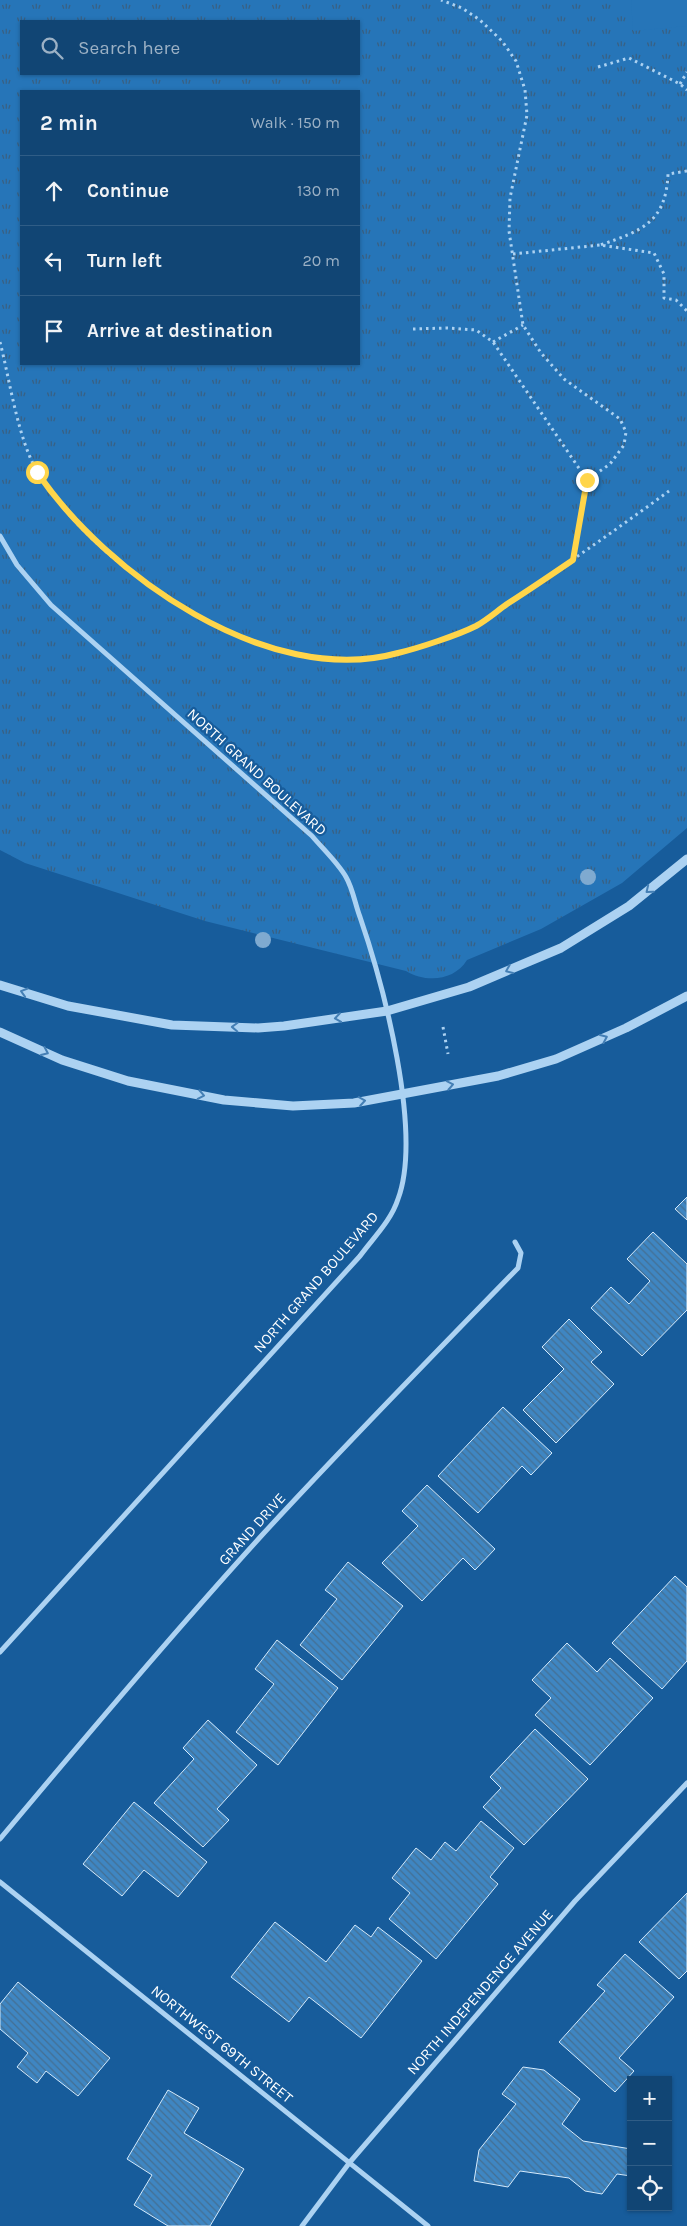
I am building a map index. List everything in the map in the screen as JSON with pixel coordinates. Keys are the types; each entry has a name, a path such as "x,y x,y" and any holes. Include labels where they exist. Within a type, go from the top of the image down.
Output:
{"street":[{"name":"NORTH GRAND BOULEVARD","path":"0,536 17,565 51,605 312,836 346,877 376,964 387,1011 402,1095 406,1138 404,1176 398,1200 388,1220 360,1256 0,1652"},
{"path":"0,985 68,1006 172,1025 275,1027 387,1011 469,987 561,948 629,906 687,859"},
{"path":"0,1032 62,1060 128,1080 224,1100 293,1106 354,1103 498,1076 556,1059 626,1028 687,996"},
{"name":"GRAND DRIVE","path":"0,1839 116,1700 263,1535 367,1423 518,1268 521,1253 515,1242"},
{"name":"NORTH INDEPENDENCE AVENUE","path":"302,2226 350,2162 575,1901 687,1783"},
{"name":"NORTHWEST 69TH STREET","path":"0,1882 428,2226"}],"path":[{"path":"441,0 462,8 480,20 502,41 516,61 526,90 527,115 510,198 509,231 523,325 541,353 564,380 620,418 626,432 624,445 610,464 587,480"},
{"path":"598,67 629,58 680,84 687,90"},
{"path":"680,84 687,72"},
{"path":"512,254 600,245 631,235 658,215 667,195 668,174 687,171"},
{"path":"600,245 654,253 664,274 664,298 676,300 687,311"},
{"path":"493,342 523,325"},
{"path":"413,329 447,328 476,330 493,342 587,480 573,560"},
{"path":"0,342 25,445 37,472 50,490 105,551 138,578 177,604 223,630 271,647 331,658 364,658 397,654 476,626 670,491"},
{"path":"443,1027 448,1054"}],"green space":[{"path":"0,0 687,0 687,828 622,883 541,929 467,960 455,972 439,978 422,977 406,971 205,921 25,863 0,850"},
{"path":"631,0 687,0 687,26 633,31"}],"building":[{"path":"687,1197 687,1220 675,1209"},
{"path":"653,1232 687,1264 687,1310 642,1356 591,1308 611,1287 629,1304 650,1281 627,1259"},
{"path":"569,1319 602,1352 591,1362 614,1384 556,1443 523,1410 564,1369 542,1347"},
{"path":"503,1407 552,1453 531,1475 522,1466 478,1513 438,1476"},
{"path":"427,1485 495,1549 475,1570 463,1558 422,1601 382,1563 418,1526 402,1511"},
{"path":"348,1562 403,1606 342,1680 300,1645 337,1599 325,1590"},
{"path":"675,1576 687,1587 687,1661 662,1689 612,1643"},
{"path":"277,1640 338,1688 278,1765 236,1732 274,1684 255,1669"},
{"path":"567,1643 597,1672 610,1658 653,1698 590,1765 535,1715 551,1698 532,1680"},
{"path":"208,1720 257,1765 217,1809 229,1820 203,1847 154,1803 194,1759 183,1748"},
{"path":"535,1729 588,1779 524,1845 483,1807 501,1788 490,1777"},
{"path":"134,1802 207,1862 178,1897 144,1870 122,1896 83,1864"},
{"path":"481,1821 514,1848 490,1877 498,1884 436,1959 389,1919 410,1893 392,1878 416,1848 431,1860 445,1842 456,1851"},
{"path":"687,1893 687,1971 679,1979 639,1942"},
{"path":"275,1922 326,1962 355,1925 371,1937 378,1927 422,1961 361,2038 309,1997 289,2022 231,1977"},
{"path":"625,1954 674,1997 619,2058 634,2071 627,2076 627,2079 615,2092 559,2042 605,1991 597,1985"},
{"path":"18,1982 110,2058 78,2096 46,2071 37,2083 17,2067 28,2053 0,2029 0,2004"},
{"path":"523,2067 544,2070 580,2099 562,2124 583,2141 627,2148 627,2175 617,2174 602,2194 585,2191 569,2178 520,2171 508,2187 474,2181 479,2150 516,2104 502,2094"},
{"path":"168,2090 199,2108 184,2133 244,2169 210,2226 168,2226 134,2205 152,2175 127,2159"}],"route":[{"path":"37,472 78,524 105,551 138,578 177,604 223,630 271,647 300,654 331,658 364,658 397,654 476,626 573,560 587,480"}]}
